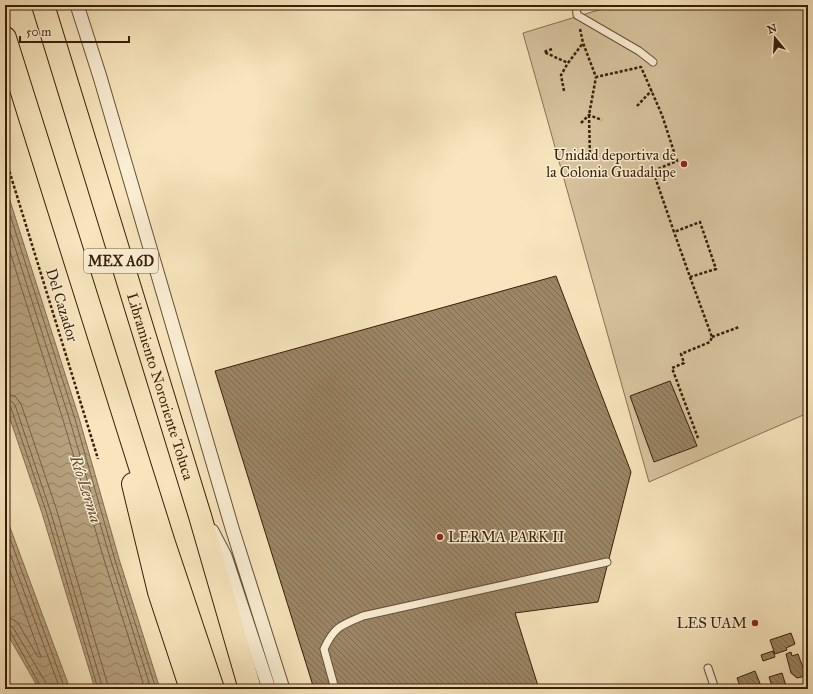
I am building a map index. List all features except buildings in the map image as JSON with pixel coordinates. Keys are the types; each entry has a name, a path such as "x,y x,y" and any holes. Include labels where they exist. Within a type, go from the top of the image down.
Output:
{"highway":[{"name":"Libramiento Nororiente Toluca","path":"43,5 200,516 250,689"},
{"name":"MEX A6D","path":"5,38 133,443"},
{"path":"133,443 130,467 135,500 159,592 191,689"},
{"path":"133,443 213,689"}],"street":[{"path":"77,5 100,77 232,528 283,689"},
{"path":"200,516 216,537 225,556 269,689"}],"lane":[{"path":"576,5 577,15 639,51 654,62"},
{"path":"335,689 324,649 332,633 347,622 363,616 607,562"},
{"path":"708,668 715,689"}],"path":[{"path":"577,15 583,43 596,77 589,115 590,158"},
{"path":"564,91 561,75 583,43"},
{"path":"552,49 544,52 568,63"},
{"path":"596,77 641,67 652,90 678,161 653,171 712,336 710,342 681,354 684,364 672,368 698,438"},
{"path":"637,106 652,90"},
{"path":"589,115 602,120"},
{"path":"581,123 589,115"},
{"name":"Del Cazador","path":"5,157 98,458"},
{"path":"674,232 700,222 716,269 690,277"},
{"path":"712,336 739,327"}],"shaded area":[{"name":"Unidad deportiva de la Colonia Guadalupe","path":"615,5 808,5 808,413 649,482 523,33"}],"water":[{"name":"Río Lerma","path":"5,185 79,418 119,559 160,689 95,689 42,513 5,404"},
{"path":"5,514 70,689 39,689 5,630"}],"place":[{"name":"Unidad deportiva de la Colonia Guadalupe","path":"684,164"},
{"name":"LERMA PARK II","path":"440,537"},
{"name":"LES UAM","path":"755,623"}]}
